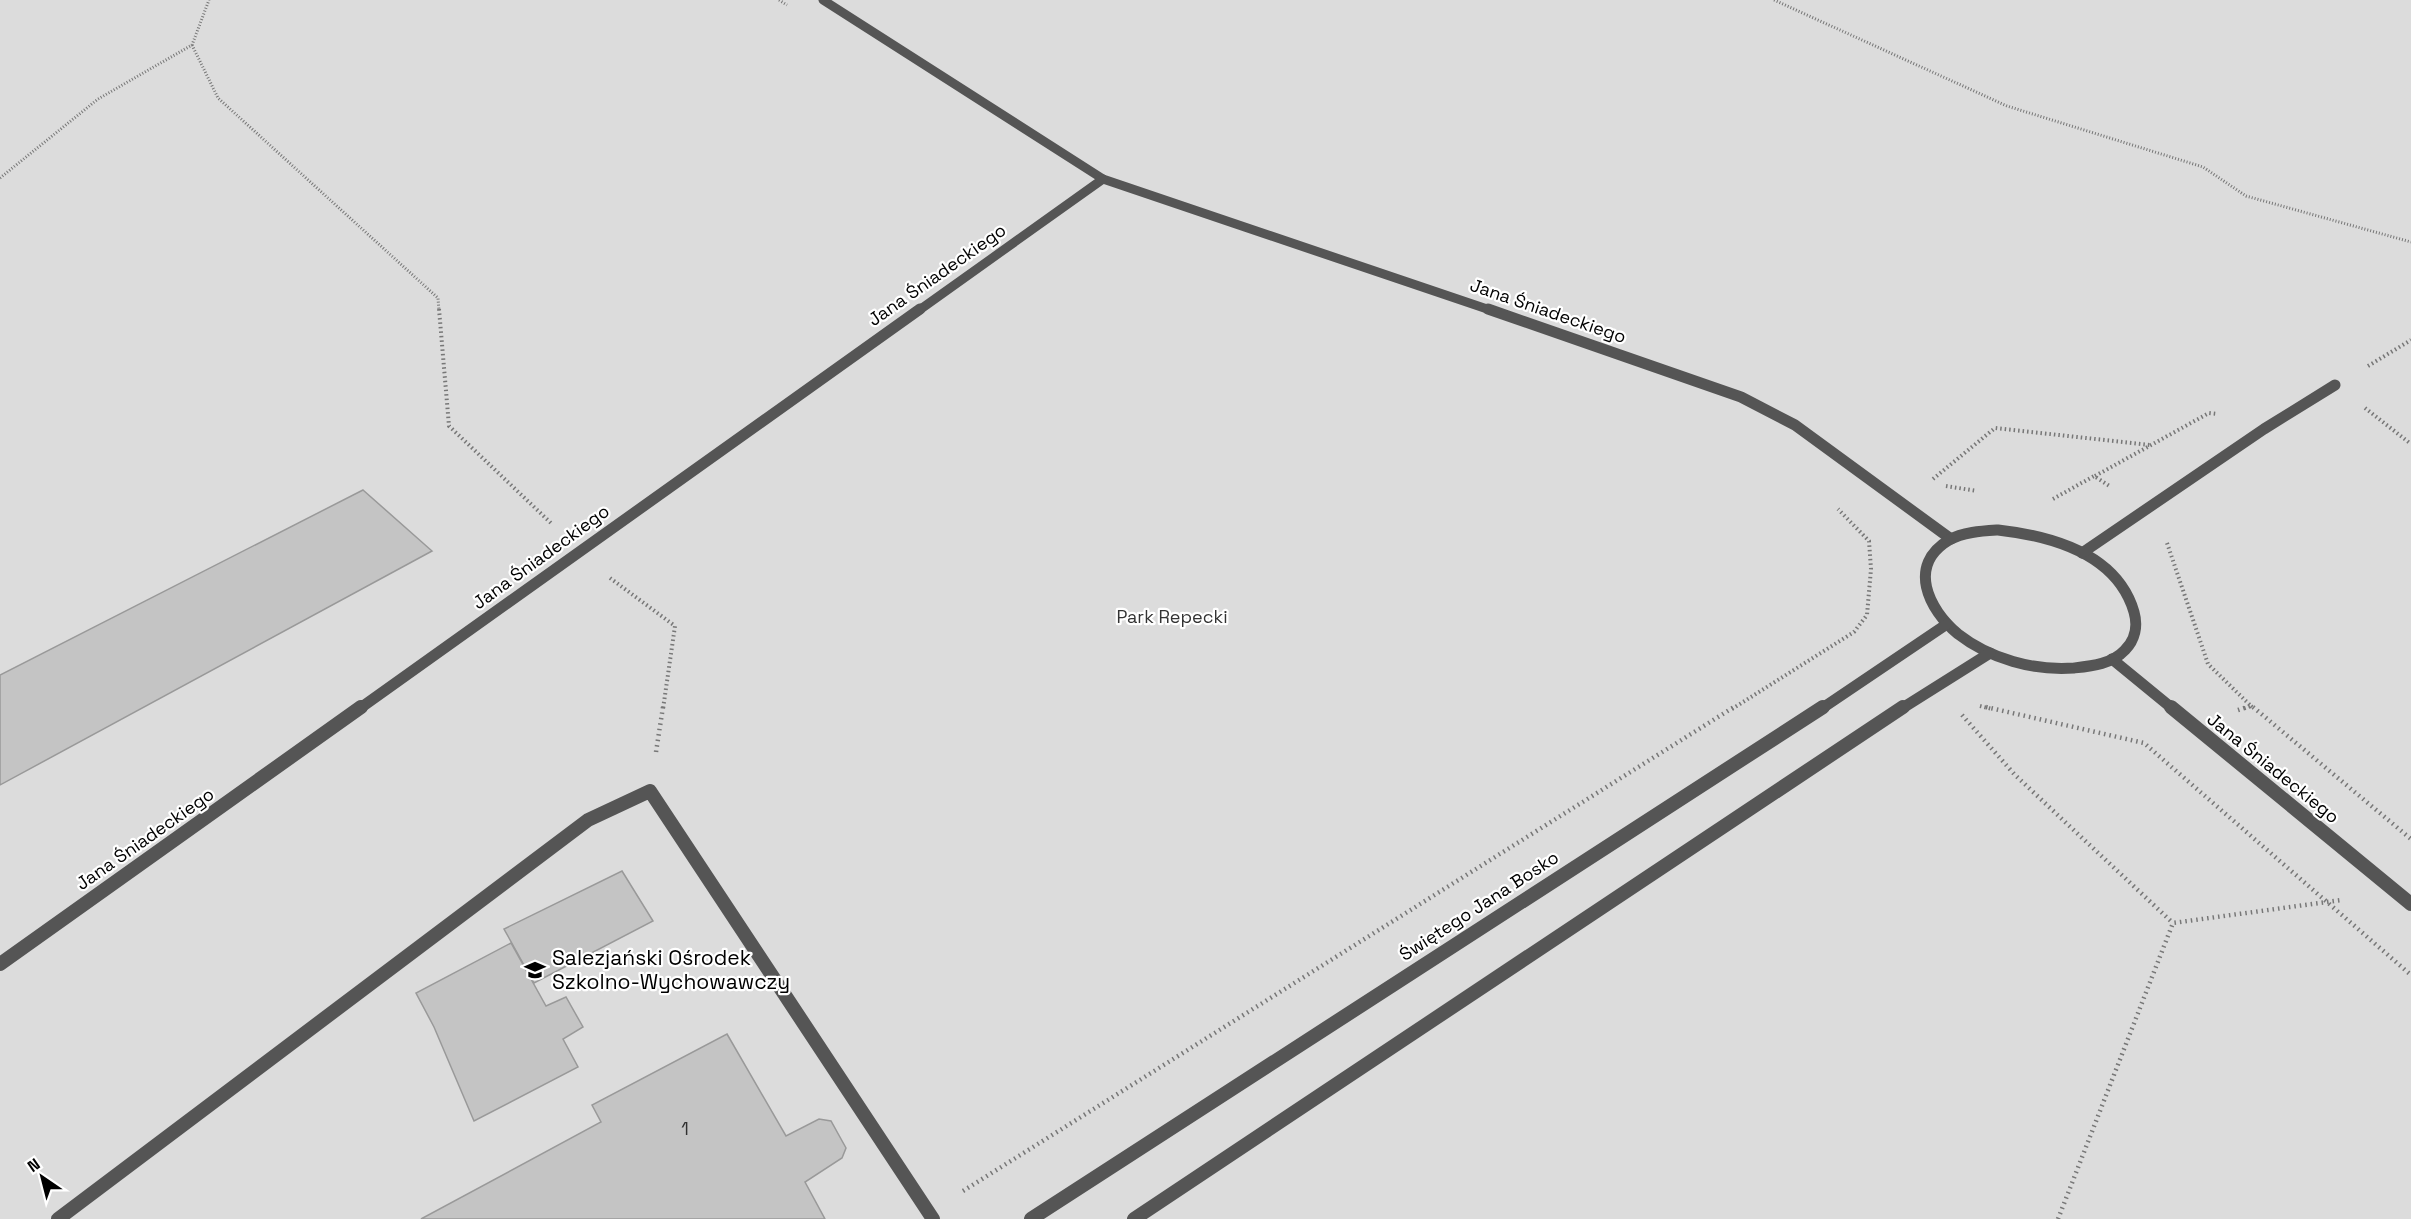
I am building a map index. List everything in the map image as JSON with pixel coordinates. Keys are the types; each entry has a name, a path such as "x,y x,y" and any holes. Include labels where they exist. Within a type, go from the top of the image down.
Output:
{"lane":[{"name":"Jana Śniadeckiego","path":"823,0 1103,179 1399,278 1741,397 1795,425 1951,539"},
{"name":"Jana Śniadeckiego","path":"0,964 1103,179"},
{"path":"2082,553 2264,429 2335,385"},
{"path":"1998,530 2017,532 2055,540 2082,553 2106,569 2124,588 2134,609 2137,628 2129,646 2112,659 2086,667 2056,669 2022,664 1974,645 1947,624 1932,604 1925,585 1925,566 1934,551 1951,539 1973,532 1998,530"},
{"name":"Świętego Jana Bosko","path":"1031,1219 1895,661 1947,624"},
{"path":"1134,1219 1935,686 1950,680 1990,652"},
{"name":"Jana Śniadeckiego","path":"2112,659 2411,904"},
{"path":"58,1219 588,820 650,791 931,1216"}],"path":[{"path":"0,178 98,99 192,45 209,0"},
{"path":"1774,0 2007,106 2203,166 2246,196 2411,242"},
{"path":"192,45 218,98 438,298 449,426 542,512 577,553 675,626 650,791"},
{"path":"2411,340 2335,385 2411,444"},
{"path":"2094,476 2209,413 2241,416 2264,429"},
{"path":"1928,484 1995,428 2150,445"},
{"path":"931,1216 1854,632 1867,615 1871,569 1869,541 1845,513"},
{"path":"1854,632 1895,661"},
{"path":"1935,686 2015,775 2173,923"},
{"path":"1949,700 2144,743 2411,975"},
{"path":"2252,706 2411,838"},
{"path":"2173,923 2348,899"},
{"path":"2058,1219 2173,923"}],"green space":[{"name":"Park Repecki","path":"0,0 2411,0 2411,1219 0,1219"}],"building":[{"path":"363,490 432,551 0,785 0,675"},
{"path":"622,871 653,921 534,983 504,929"},
{"path":"511,943 546,1006 566,997 583,1027 563,1039 578,1067 474,1121 434,1027 416,993"},
{"path":"727,1034 786,1136 819,1119 831,1121 846,1148 842,1158 805,1182 825,1219 421,1219 601,1122 592,1105"}],"place":[{"name":"Salezjański Ośrodek Szkolno-Wychowawczy","path":"535,970"}]}
